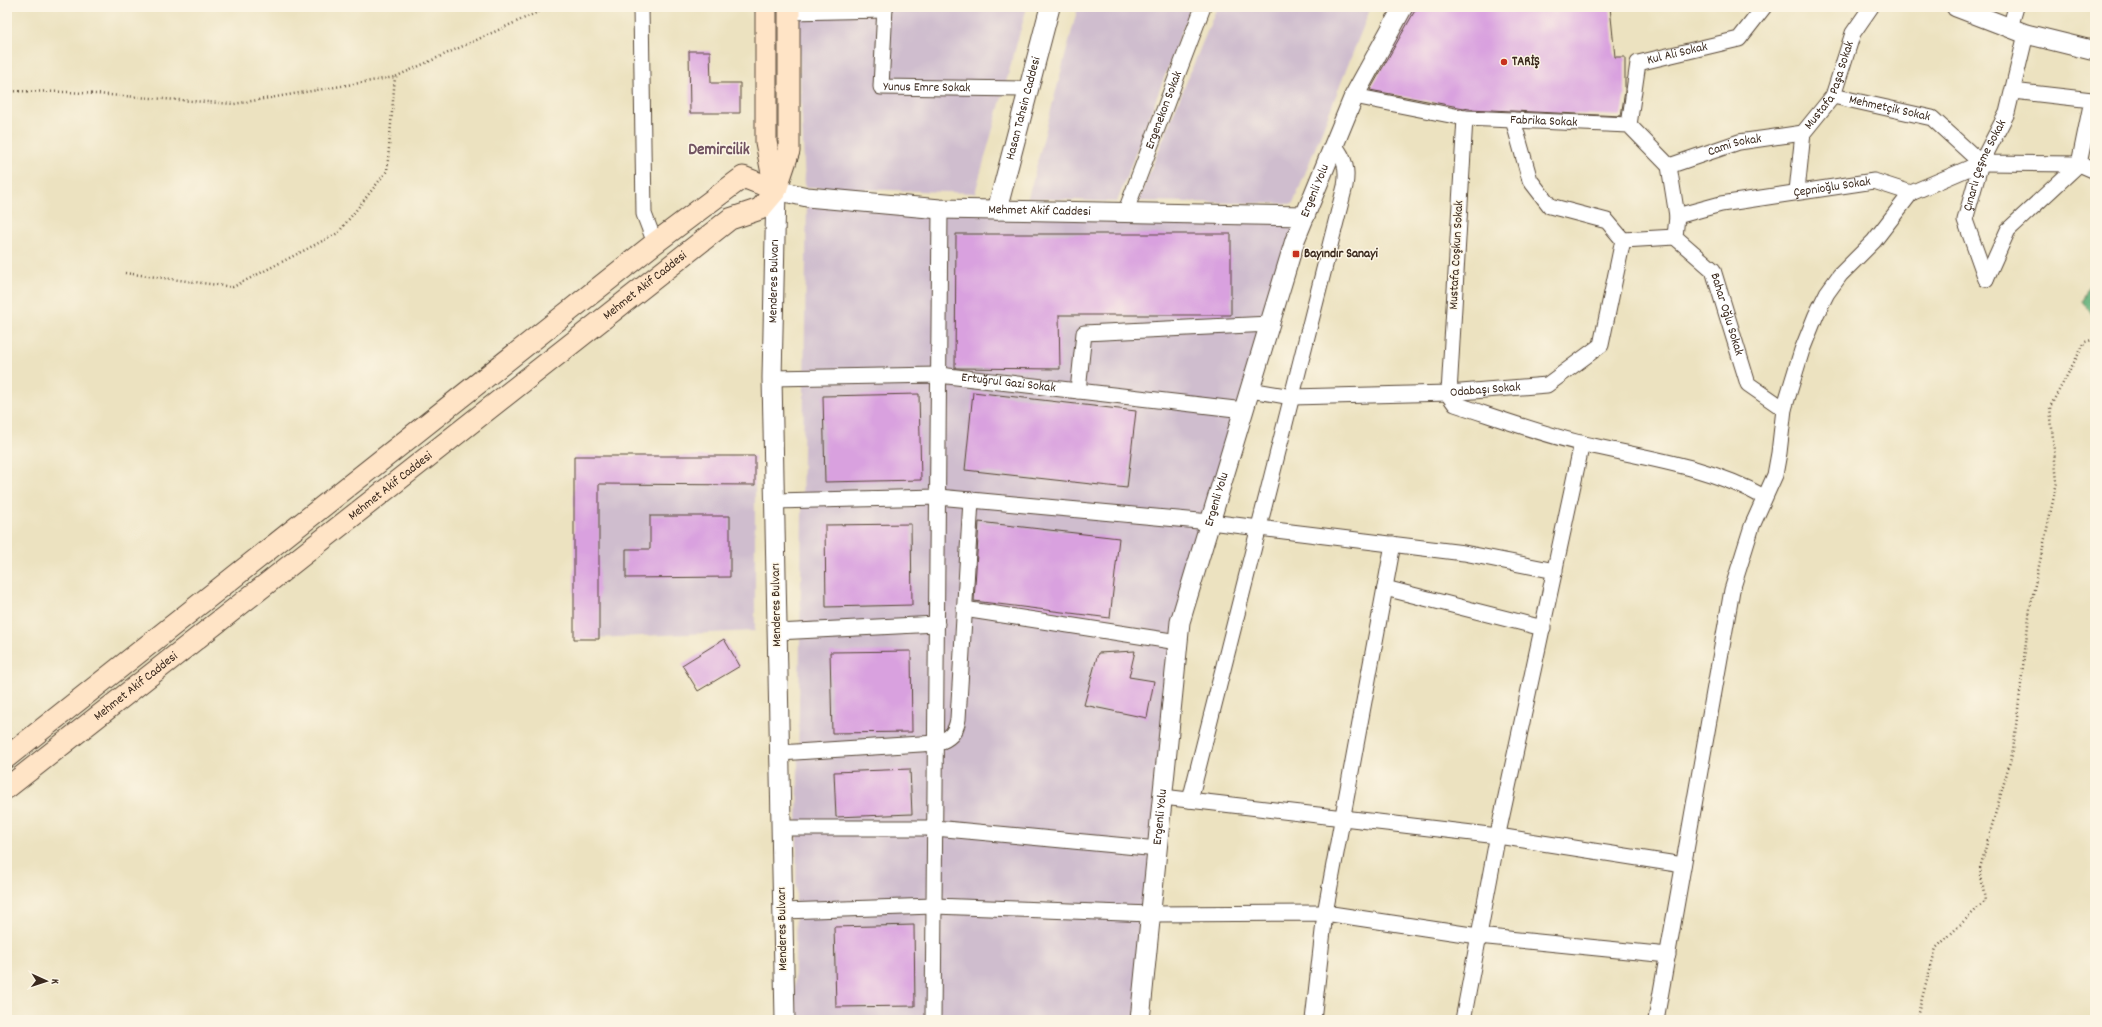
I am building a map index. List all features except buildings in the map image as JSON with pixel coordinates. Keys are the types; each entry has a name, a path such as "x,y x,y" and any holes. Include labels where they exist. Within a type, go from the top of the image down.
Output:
{"main road":[{"name":"Menderes Bulvarı","path":"766,7 766,142 776,190"},
{"name":"Menderes Bulvarı","path":"776,190 790,151 789,9"},
{"name":"Mehmet Akif Caddesi","path":"7,757 656,243 743,177 776,190 760,209 730,219 7,788"}],"street":[{"path":"641,7 644,214 656,243"},
{"name":"Hasan Tahsin Caddesi","path":"997,210 1050,7"},
{"name":"Ergenekon Sokak","path":"1125,213 1204,7"},
{"name":"Ergenli Yolu","path":"1140,1020 1180,622 1295,240 1354,96 1403,7"},
{"name":"Kul Ali Sokak","path":"1629,126 1638,63 1739,38 1764,7"},
{"name":"Mustafa Paşa Sokak","path":"1797,191 1803,133 1833,96 1853,33 1871,7"},
{"path":"1956,7 2018,31 2095,51"},
{"name":"Çınarlı Çeşme Sokak","path":"2016,7 2018,31 2013,91 2008,113 1981,163 1965,220 1986,279 2008,230 2079,164"},
{"path":"789,9 885,8"},
{"name":"Yunus Emre Sokak","path":"885,8 881,86 1029,89"},
{"path":"2013,91 2092,100 2079,164"},
{"name":"Fabrika Sokak","path":"1354,96 1465,118 1629,126"},
{"name":"Mehmetçik Sokak","path":"1833,96 1932,118 1981,163"},
{"name":"Mustafa Coşkun Sokak","path":"1449,393 1465,118"},
{"path":"1513,120 1530,180 1550,206 1607,221 1623,240 1675,237 1677,216 1669,166 1629,126"},
{"name":"Cami Sokak","path":"1669,166 1739,142 1803,133"},
{"path":"1190,800 1260,528 1347,177 1344,159 1334,146"},
{"path":"1656,1020 1732,590 1742,556 1764,497 1775,475 1784,409 1802,350 1827,294 1840,275 1874,241 1911,193 1981,163 2079,164 2095,171"},
{"name":"Çepnioğlu Sokak","path":"1677,216 1721,204 1797,191 1874,181 1911,193"},
{"name":"Mehmet Akif Caddesi","path":"776,190 807,197 940,209 1305,216"},
{"name":"Menderes Bulvarı","path":"776,190 772,378 785,1020"},
{"path":"933,1020 940,209"},
{"name":"Bahar Oğlu Sokak","path":"1675,237 1713,270 1748,384 1784,409"},
{"name":"Odabaşı Sokak","path":"1250,390 1292,397 1449,393 1547,385 1601,345 1623,240"},
{"path":"1078,391 1084,333 1270,324"},
{"name":"Ertuğrul Gazi Sokak","path":"772,378 939,375 1244,410"},
{"path":"1449,393 1450,397 1456,404 1582,443 1695,468 1745,486 1764,497"},
{"path":"1463,1020 1498,836 1582,443"},
{"path":"775,501 938,497 1210,522 1464,553 1555,571"},
{"path":"780,753 936,743 950,736 957,726 971,500"},
{"path":"1313,1020 1325,913 1393,544"},
{"path":"1385,588 1543,628"},
{"path":"964,609 1178,642"},
{"path":"777,632 937,624"},
{"path":"1163,797 1498,836 1683,865"},
{"path":"781,828 935,828 1158,849"},
{"path":"783,911 934,906 1151,914 1325,913 1478,936 1668,955"}],"path":[{"path":"7,91 68,92 234,104 395,77 550,7"},
{"path":"125,273 232,287 338,233 387,171 395,77"},
{"path":"1916,1020 1936,948 1985,901 1980,868 2013,751 2030,608 2057,482 2050,407 2085,342 2095,339"}],"shaded area":[{"path":"797,7 1027,7 975,193 805,187"},
{"path":"1078,7 1191,7 1117,202 1028,198"},
{"path":"1217,7 1371,7 1293,204 1138,201"},
{"path":"807,197 1305,216 1180,622 1141,1020 794,1020"},
{"path":"574,456 755,456 755,631 574,639"}],"green space":[{"path":"2095,272 2095,319 2082,301"}],"place":[{"name":"TARİŞ","path":"1504,62"},
{"name":"Bayındır Sanayi","path":"1296,254"}],"district":[{"name":"Demircilik","path":"719,151"}]}
